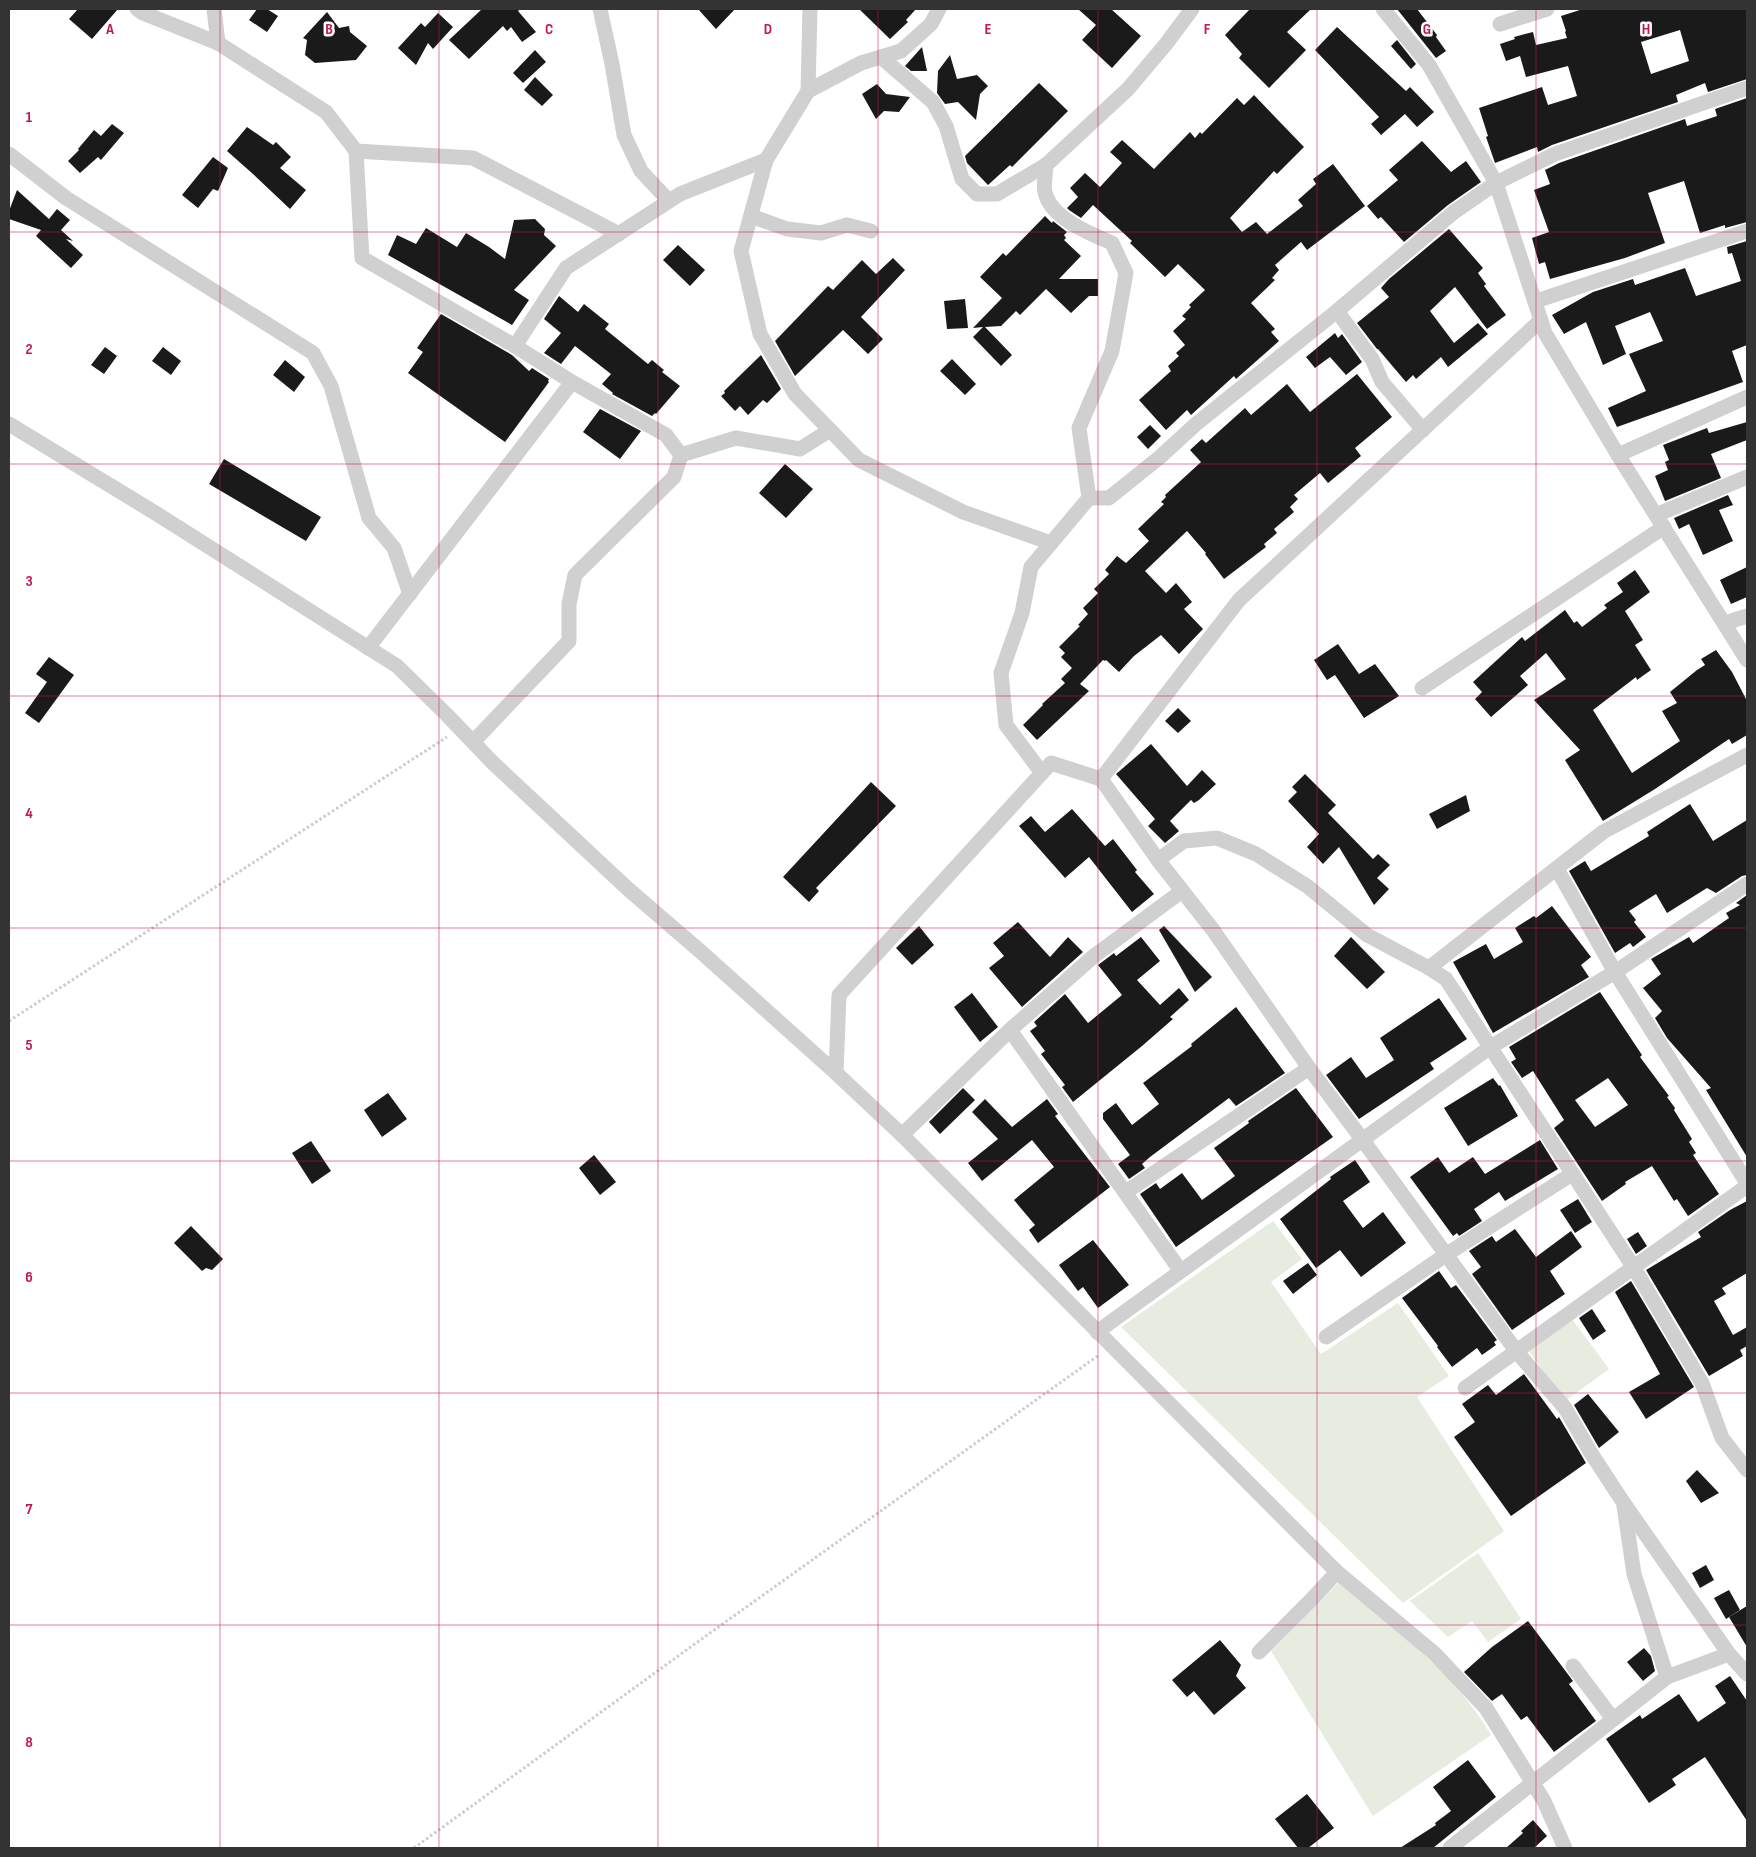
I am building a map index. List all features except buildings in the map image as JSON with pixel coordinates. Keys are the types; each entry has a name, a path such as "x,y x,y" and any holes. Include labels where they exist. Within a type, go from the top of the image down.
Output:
{"street":[{"path":"138,9 143,13 218,43 326,112 356,151 362,258 666,435 682,455"},
{"path":"214,9 218,43"},
{"path":"600,9 624,135 640,171 669,201"},
{"path":"810,9 808,90 766,160 741,251 760,334 794,394 859,460 963,512 1051,543"},
{"path":"808,90 861,64 901,51 931,24 940,9"},
{"path":"881,57 933,102 946,126 962,179 977,194 997,194 1046,165 1128,89 1166,44 1192,9"},
{"path":"1383,9 1429,65 1496,182 1545,333 1618,455 1747,660"},
{"path":"1500,24 1547,9"},
{"path":"1089,498 1109,498 1160,457 1196,424 1337,311 1454,212 1496,182 1555,154 1747,88"},
{"path":"356,151 473,158 618,234"},
{"path":"9,154 66,198 313,352 331,386 370,518 394,548 410,594"},
{"path":"515,346 566,268 680,194 766,160"},
{"path":"1042,773 1006,725 1002,673 1022,613 1031,567 1089,498 1079,428 1112,351 1126,273 1112,243 1081,230 1055,211 1045,193 1046,165"},
{"path":"751,216 787,229 821,234 846,225 871,231"},
{"path":"1536,301 1747,231"},
{"path":"1337,311 1372,359 1382,382 1422,430"},
{"path":"1102,778 1239,600 1541,320"},
{"path":"368,648 572,382"},
{"path":"1618,455 1747,397"},
{"path":"9,424 165,519 397,666 493,763 628,889 836,1073 902,1135 1111,1346 1170,1402 1337,1572 1434,1654 1486,1708 1544,1801 1565,1848"},
{"path":"682,455 736,438 800,449 830,430"},
{"path":"473,742 569,642 569,604 575,575 674,478 682,455"},
{"path":"1422,688 1660,521 1747,477"},
{"path":"1725,624 1747,616"},
{"path":"1429,968 1603,832 1747,755"},
{"path":"836,1073 839,995 1051,763 1102,778 1158,860 1213,930 1308,1068 1362,1139 1516,1352 1565,1408 1591,1453 1623,1502 1729,1654 1747,1674"},
{"path":"1158,860 1184,842 1217,838 1256,854 1307,886 1367,935 1446,979 1489,1048 1634,1268 1702,1383 1722,1438 1747,1470"},
{"path":"1466,1388 1747,1185 1614,972 1557,869"},
{"path":"1097,1332 1180,1270 1489,1048 1614,972 1747,884"},
{"path":"902,1135 1010,1030 1094,956 1182,891"},
{"path":"1010,1030 1180,1270"},
{"path":"1126,1192 1308,1068"},
{"path":"1326,1337 1446,1254 1572,1174"},
{"path":"1623,1502 1634,1574 1667,1677"},
{"path":"1259,1652 1337,1572"},
{"path":"1450,1848 1667,1677 1729,1654"},
{"path":"1573,1666 1613,1719"}],"path":[{"path":"9,1021 461,729"},
{"path":"414,1848 703,1638 1111,1346"}],"shaded area":[{"path":"1273,1221 1302,1259 1271,1282 1321,1354 1398,1303 1449,1376 1417,1397 1504,1531 1403,1603 1121,1327"},
{"path":"1572,1319 1609,1369 1565,1401 1528,1350"},
{"path":"1478,1553 1521,1619 1488,1642 1472,1621 1448,1637 1410,1601"},
{"path":"1340,1581 1442,1671 1460,1691 1491,1735 1373,1816 1271,1651"}]}
